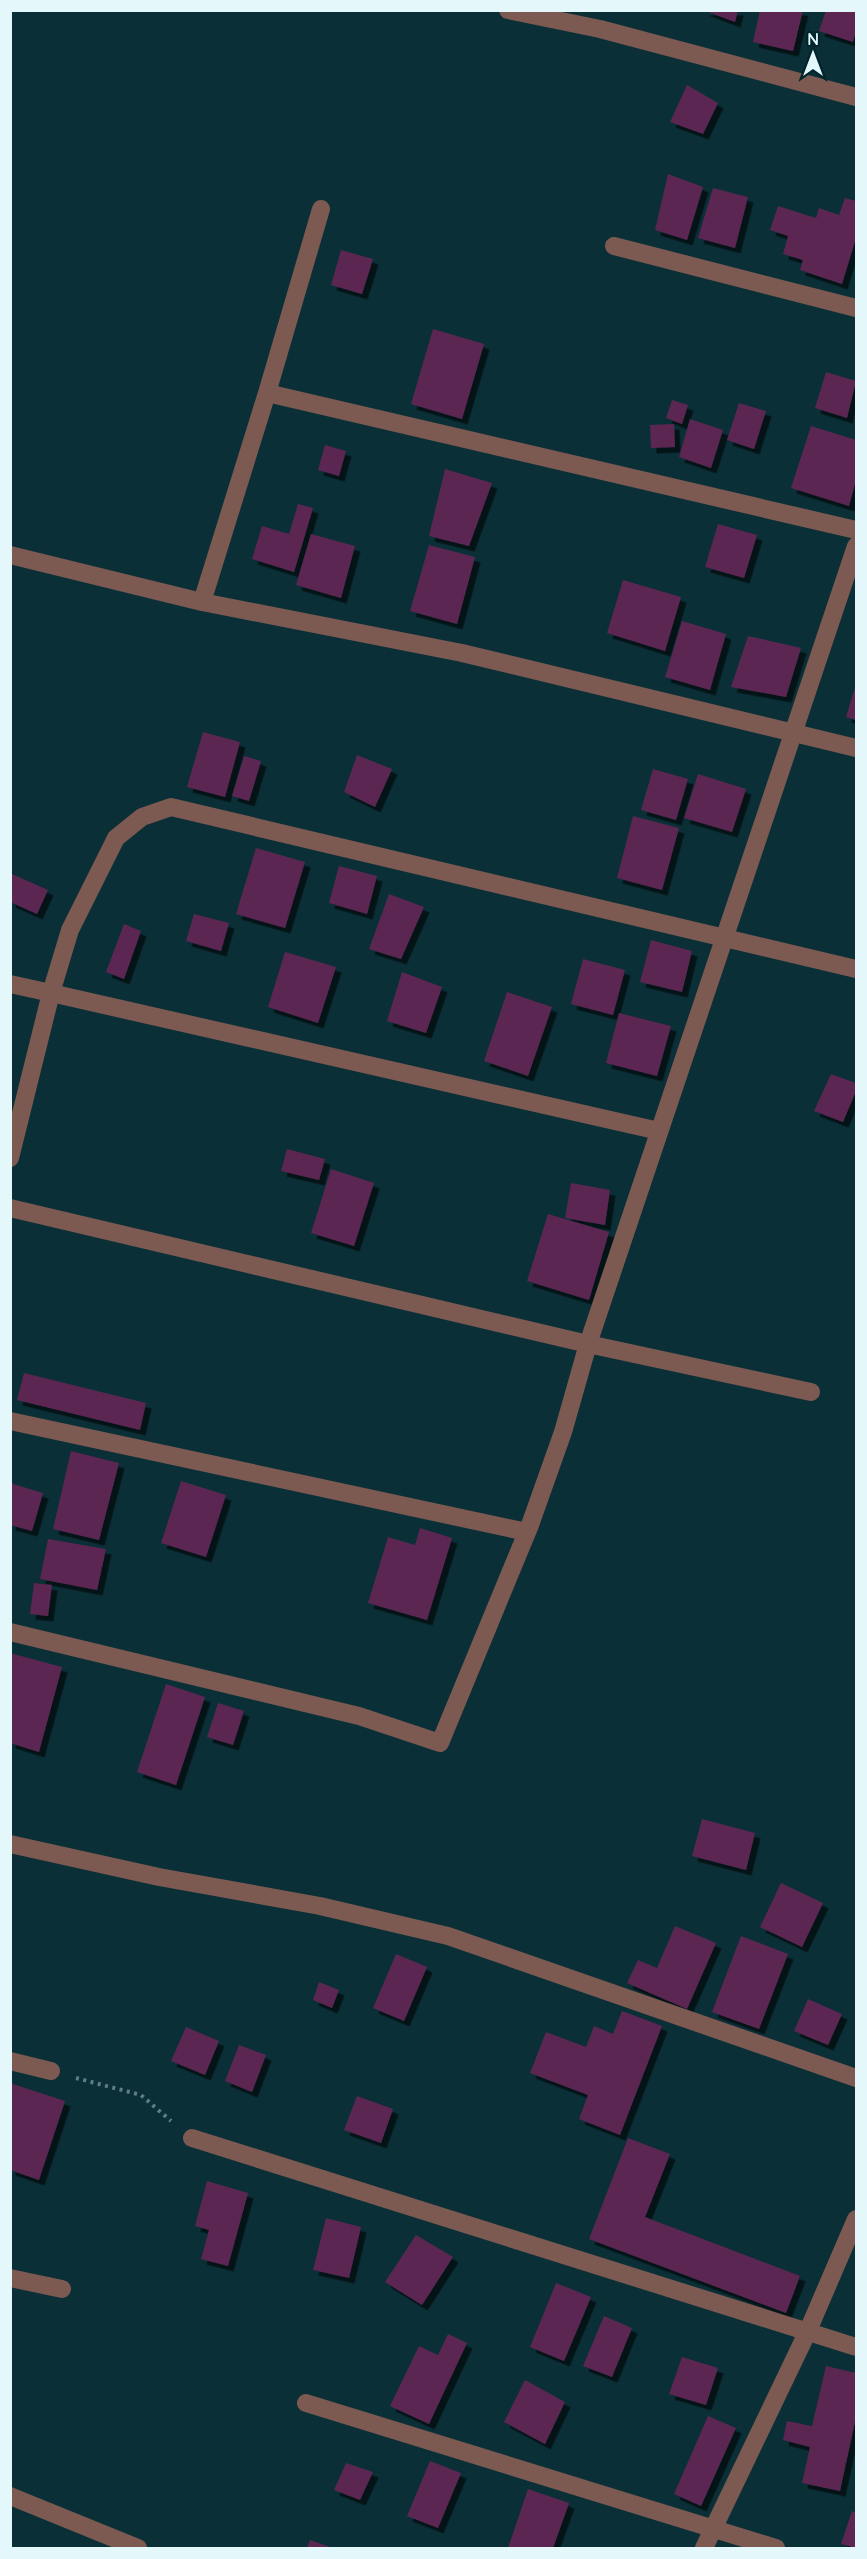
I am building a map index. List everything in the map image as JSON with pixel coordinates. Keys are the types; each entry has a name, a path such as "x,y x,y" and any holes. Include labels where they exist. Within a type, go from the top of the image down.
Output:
{"street":[{"path":"508,10 600,29 856,97"},
{"path":"202,602 321,209"},
{"path":"614,246 856,308"},
{"path":"267,393 856,530"},
{"path":"10,1632 358,1716 440,1743 527,1532 563,1432 588,1344 856,546"},
{"path":"10,555 202,602 462,653 856,748"},
{"path":"10,1158 51,993 70,930 116,838 142,817 171,807 856,969"},
{"path":"10,984 659,1131"},
{"path":"10,1208 588,1344 811,1392"},
{"path":"10,1421 527,1532"},
{"path":"10,1844 159,1877 320,1906 448,1936 856,2078"},
{"path":"10,2061 51,2071"},
{"path":"192,2138 856,2347"},
{"path":"704,2548 807,2332 856,2219"},
{"path":"10,2278 62,2289"},
{"path":"306,2403 776,2548"},
{"path":"10,2496 138,2548"}],"path":[{"path":"51,2071 141,2095 192,2138"}],"building":[{"path":"703,10 738,10 735,22"},
{"path":"760,10 803,10 793,51 753,42"},
{"path":"826,10 856,10 856,31 853,42 819,31"},
{"path":"687,85 718,103 703,134 670,122"},
{"path":"668,174 703,187 687,240 655,230"},
{"path":"713,188 748,197 735,248 698,238"},
{"path":"845,198 856,201 856,238 842,284 800,270 803,260 783,254 788,236 770,230 778,206 816,218 819,208 839,215"},
{"path":"341,250 373,259 362,294 331,285"},
{"path":"433,329 484,344 462,419 411,404"},
{"path":"826,372 856,381 847,418 815,408"},
{"path":"672,400 688,405 682,424 666,418"},
{"path":"739,403 766,411 754,449 727,440"},
{"path":"690,419 723,430 711,468 679,457"},
{"path":"674,424 675,447 651,448 650,425"},
{"path":"811,426 856,440 856,480 849,506 791,488"},
{"path":"325,445 346,451 339,476 318,470"},
{"path":"445,469 492,483 469,546 429,536"},
{"path":"298,504 313,508 294,572 252,559 262,526 289,534"},
{"path":"718,524 757,535 744,578 705,567"},
{"path":"311,534 355,546 341,598 296,585"},
{"path":"429,545 475,557 457,624 410,611"},
{"path":"623,580 681,597 665,651 607,633"},
{"path":"682,621 726,634 710,690 665,677"},
{"path":"748,636 801,648 786,697 731,687"},
{"path":"856,684 856,720 846,717"},
{"path":"203,732 240,742 225,797 187,787"},
{"path":"357,755 392,769 375,807 344,792"},
{"path":"244,756 261,761 249,801 232,796"},
{"path":"653,769 688,779 676,820 641,810"},
{"path":"698,774 746,789 732,832 684,818"},
{"path":"633,816 679,828 662,890 617,878"},
{"path":"256,848 305,862 285,928 236,914"},
{"path":"339,866 377,876 367,914 329,903"},
{"path":"12,874 48,890 37,914 10,902"},
{"path":"389,894 424,907 401,959 369,949"},
{"path":"194,914 229,923 221,951 186,941"},
{"path":"124,924 141,931 124,979 106,972"},
{"path":"651,940 692,951 682,992 640,982"},
{"path":"285,952 336,967 318,1023 268,1007"},
{"path":"583,959 625,970 613,1015 571,1004"},
{"path":"402,972 442,987 426,1033 387,1021"},
{"path":"507,992 552,1007 528,1076 484,1061"},
{"path":"619,1013 671,1026 657,1076 606,1063"},
{"path":"831,1074 856,1083 856,1091 843,1122 814,1111"},
{"path":"287,1149 325,1159 319,1180 281,1171"},
{"path":"331,1169 374,1183 354,1246 311,1233"},
{"path":"571,1183 610,1190 605,1225 565,1218"},
{"path":"548,1214 609,1232 589,1300 527,1281"},
{"path":"24,1373 146,1403 140,1430 17,1400"},
{"path":"71,1451 119,1463 99,1540 53,1529"},
{"path":"181,1481 226,1495 206,1557 161,1543"},
{"path":"10,1483 43,1493 32,1531 10,1525"},
{"path":"420,1528 452,1538 427,1620 368,1603 388,1537 415,1545"},
{"path":"48,1539 106,1549 97,1590 40,1579"},
{"path":"34,1583 52,1585 48,1616 30,1614"},
{"path":"10,1653 62,1667 39,1752 10,1743"},
{"path":"166,1684 205,1697 176,1785 137,1772"},
{"path":"218,1703 244,1711 233,1745 207,1737"},
{"path":"702,1819 755,1833 746,1870 692,1856"},
{"path":"781,1883 823,1903 802,1947 760,1927"},
{"path":"675,1926 716,1943 687,2009 627,1983 638,1960 657,1968"},
{"path":"741,1936 788,1954 759,2029 712,2012"},
{"path":"396,1954 427,1967 404,2021 373,2008"},
{"path":"319,1982 339,1990 332,2008 313,2000"},
{"path":"808,1999 842,2014 828,2045 794,2031"},
{"path":"622,2011 662,2026 620,2135 579,2119 588,2095 530,2073 546,2032 586,2047 594,2026 613,2034"},
{"path":"186,2027 219,2041 205,2075 171,2061"},
{"path":"239,2045 266,2055 252,2092 225,2081"},
{"path":"10,2083 65,2101 39,2180 10,2170"},
{"path":"357,2096 393,2109 381,2143 344,2130"},
{"path":"628,2138 670,2154 645,2217 800,2276 786,2313 589,2239"},
{"path":"207,2181 248,2193 228,2266 201,2259 209,2230 195,2226"},
{"path":"326,2218 361,2227 349,2278 313,2270"},
{"path":"416,2235 453,2257 422,2305 385,2282"},
{"path":"556,2283 591,2297 564,2361 530,2347"},
{"path":"604,2316 632,2328 612,2377 583,2366"},
{"path":"448,2334 467,2343 429,2424 390,2406 419,2346 438,2355"},
{"path":"682,2357 718,2368 706,2405 669,2394"},
{"path":"826,2366 856,2373 856,2417 840,2491 802,2483 810,2447 783,2440 787,2421 812,2426"},
{"path":"525,2380 565,2402 545,2444 504,2422"},
{"path":"708,2416 736,2428 701,2506 674,2494"},
{"path":"430,2461 461,2473 438,2528 407,2516"},
{"path":"346,2463 373,2472 360,2500 334,2490"},
{"path":"528,2489 569,2503 553,2548 508,2548"},
{"path":"852,2511 856,2513 856,2548 841,2544"},
{"path":"310,2540 333,2548 307,2548"}]}
